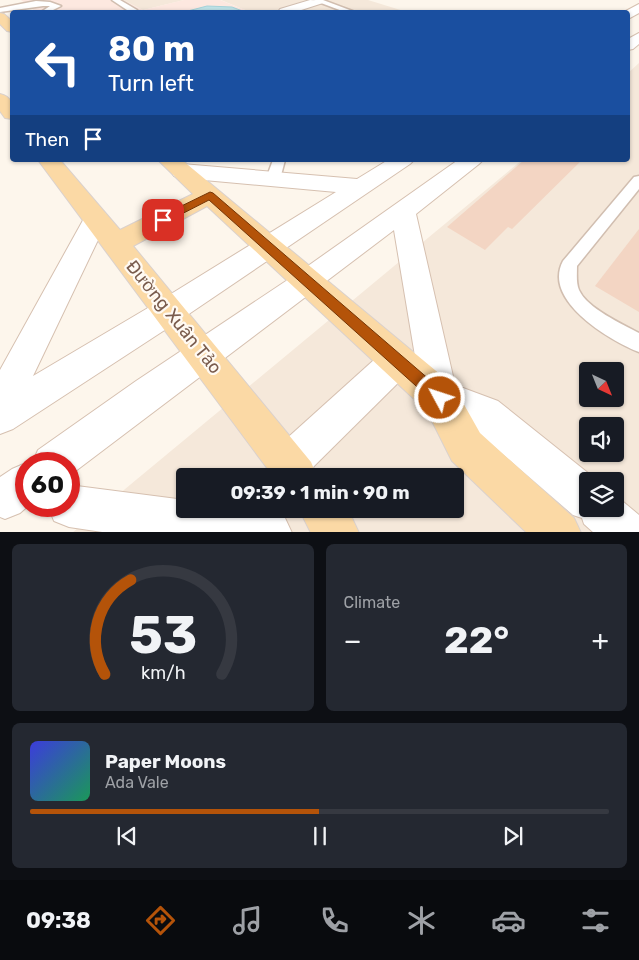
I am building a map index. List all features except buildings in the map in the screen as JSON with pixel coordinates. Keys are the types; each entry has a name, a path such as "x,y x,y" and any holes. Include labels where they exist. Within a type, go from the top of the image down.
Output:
{"main road":[{"path":"0,17 10,26"},
{"path":"0,99 10,112"},
{"name":"Đường Xuân Tảo","path":"51,162 291,468"},
{"path":"175,166 269,246 397,362 440,398 466,447 559,532"},
{"path":"116,244 210,195"},
{"path":"327,518 337,532"}],"street":[{"path":"290,10 317,1"},
{"path":"0,416 169,311 399,162"},
{"path":"68,452 148,393 308,281 469,162"},
{"path":"175,166 276,170 361,187"},
{"path":"403,211 440,398 485,414 579,492"},
{"path":"0,405 96,219"},
{"path":"295,468 397,362"},
{"path":"80,507 270,532"},
{"path":"609,517 627,532"}],"lane":[{"path":"115,0 133,10"},
{"path":"317,1 345,10"},
{"path":"0,10 32,3 47,3 57,6 48,10"},
{"path":"639,180 569,265 569,276 572,292 582,307 639,343"}],"shaded area":[{"path":"21,0 123,0 143,10 34,10"},
{"path":"123,0 184,0 143,10"},
{"path":"184,0 220,0 245,10 143,10"},
{"path":"221,0 368,0 400,10 245,10"},
{"path":"639,63 639,532 73,532 520,162 630,162 630,71"}],"water":[{"path":"207,6 232,7 240,10 192,10"}],"route":[{"path":"163,220 210,195 440,398"}]}
